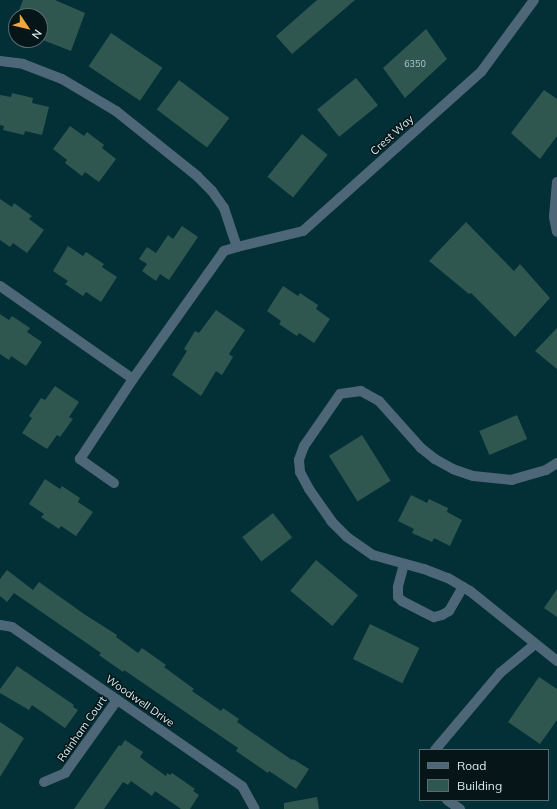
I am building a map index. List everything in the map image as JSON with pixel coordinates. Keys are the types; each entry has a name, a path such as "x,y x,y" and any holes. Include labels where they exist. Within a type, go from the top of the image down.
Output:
{"street":[{"name":"Crest Way","path":"114,483 80,459 133,379 224,251 303,231 481,72 534,0"},
{"path":"0,61 23,64 62,80 116,111 197,176 212,191 224,208 237,247"},
{"path":"557,182 554,217 557,232"},
{"path":"0,286 133,379"},
{"path":"557,463 546,470 512,480 473,476 453,469 435,459 421,448 379,401 361,391 340,394 304,446 299,460 300,472 308,489 347,537 373,555 448,578 487,604 557,661"},
{"path":"404,564 398,587 398,597 402,601 434,617 442,615 449,610 463,587"},
{"name":"Woodwell Drive","path":"0,625 12,627 242,786 255,809"},
{"path":"436,749 500,673 535,644"},
{"name":"Rainham Court","path":"44,782 65,773 117,700"},
{"path":"448,801 460,809"}],"building":[{"path":"23,0 55,0 85,13 71,51 48,42 48,8 20,8"},
{"path":"317,0 355,0 292,54 276,36"},
{"path":"426,29 447,59 405,98 383,68"},
{"path":"111,33 162,68 140,101 89,66"},
{"path":"356,78 378,105 339,137 317,109"},
{"path":"179,80 229,118 207,147 157,110"},
{"path":"544,90 557,99 557,136 540,159 511,133"},
{"path":"12,93 33,98 32,103 49,107 42,135 25,131 24,135 3,130 4,126 0,125 0,95 11,97"},
{"path":"70,126 84,136 87,132 104,145 102,148 116,159 99,182 85,172 82,176 65,163 67,160 53,149"},
{"path":"302,134 328,155 293,198 267,177"},
{"path":"0,199 12,207 14,203 32,216 29,219 44,230 27,253 13,243 10,247 0,240"},
{"path":"466,222 514,271 520,264 550,298 515,337 471,293 469,294 429,261"},
{"path":"182,226 198,237 169,280 160,274 156,281 142,271 147,264 139,259 147,247 156,253 168,235 173,239"},
{"path":"68,246 83,256 86,252 104,264 102,267 117,277 101,302 86,292 83,296 65,284 68,281 53,271"},
{"path":"283,286 298,296 300,293 318,305 316,309 330,319 314,343 299,333 297,336 279,324 281,321 267,311"},
{"path":"216,310 245,330 229,354 233,357 222,375 216,371 201,396 172,375 187,351 184,349 195,331 199,333"},
{"path":"0,314 9,320 12,316 30,328 27,332 42,342 26,366 11,356 9,360 0,354"},
{"path":"557,328 557,369 535,351"},
{"path":"55,386 79,402 69,417 73,419 60,437 57,435 47,449 22,433 32,418 29,416 41,398 45,400"},
{"path":"517,415 527,439 489,455 479,431"},
{"path":"362,435 391,481 358,501 329,456"},
{"path":"45,479 60,489 62,486 80,498 78,502 93,512 76,536 61,526 59,529 41,517 44,514 29,504"},
{"path":"411,495 427,503 429,499 448,508 447,512 462,520 450,546 434,538 432,542 412,533 414,529 398,521"},
{"path":"273,513 292,537 261,561 242,537"},
{"path":"316,560 358,595 332,626 290,591"},
{"path":"7,570 33,590 39,582 117,635 116,637 138,653 142,648 166,665 164,667 194,689 192,691 221,711 223,708 239,719 237,722 292,760 293,759 309,769 296,789 269,771 268,773 236,751 238,748 124,670 123,672 99,655 101,653 14,593 7,602 0,596 0,579"},
{"path":"557,589 557,617 544,608"},
{"path":"370,624 419,648 402,683 353,659"},
{"path":"17,666 74,705 73,707 78,710 65,728 32,705 29,710 0,693 0,689"},
{"path":"539,677 557,689 557,720 540,744 508,722"},
{"path":"0,722 24,738 0,777"},
{"path":"125,740 143,752 140,757 166,776 167,773 170,775 172,773 195,789 193,791 199,795 190,809 181,809 155,791 152,796 131,781 128,785 123,782 104,809 74,809 119,745 121,746"},
{"path":"317,797 319,809 284,809 284,803"}]}
